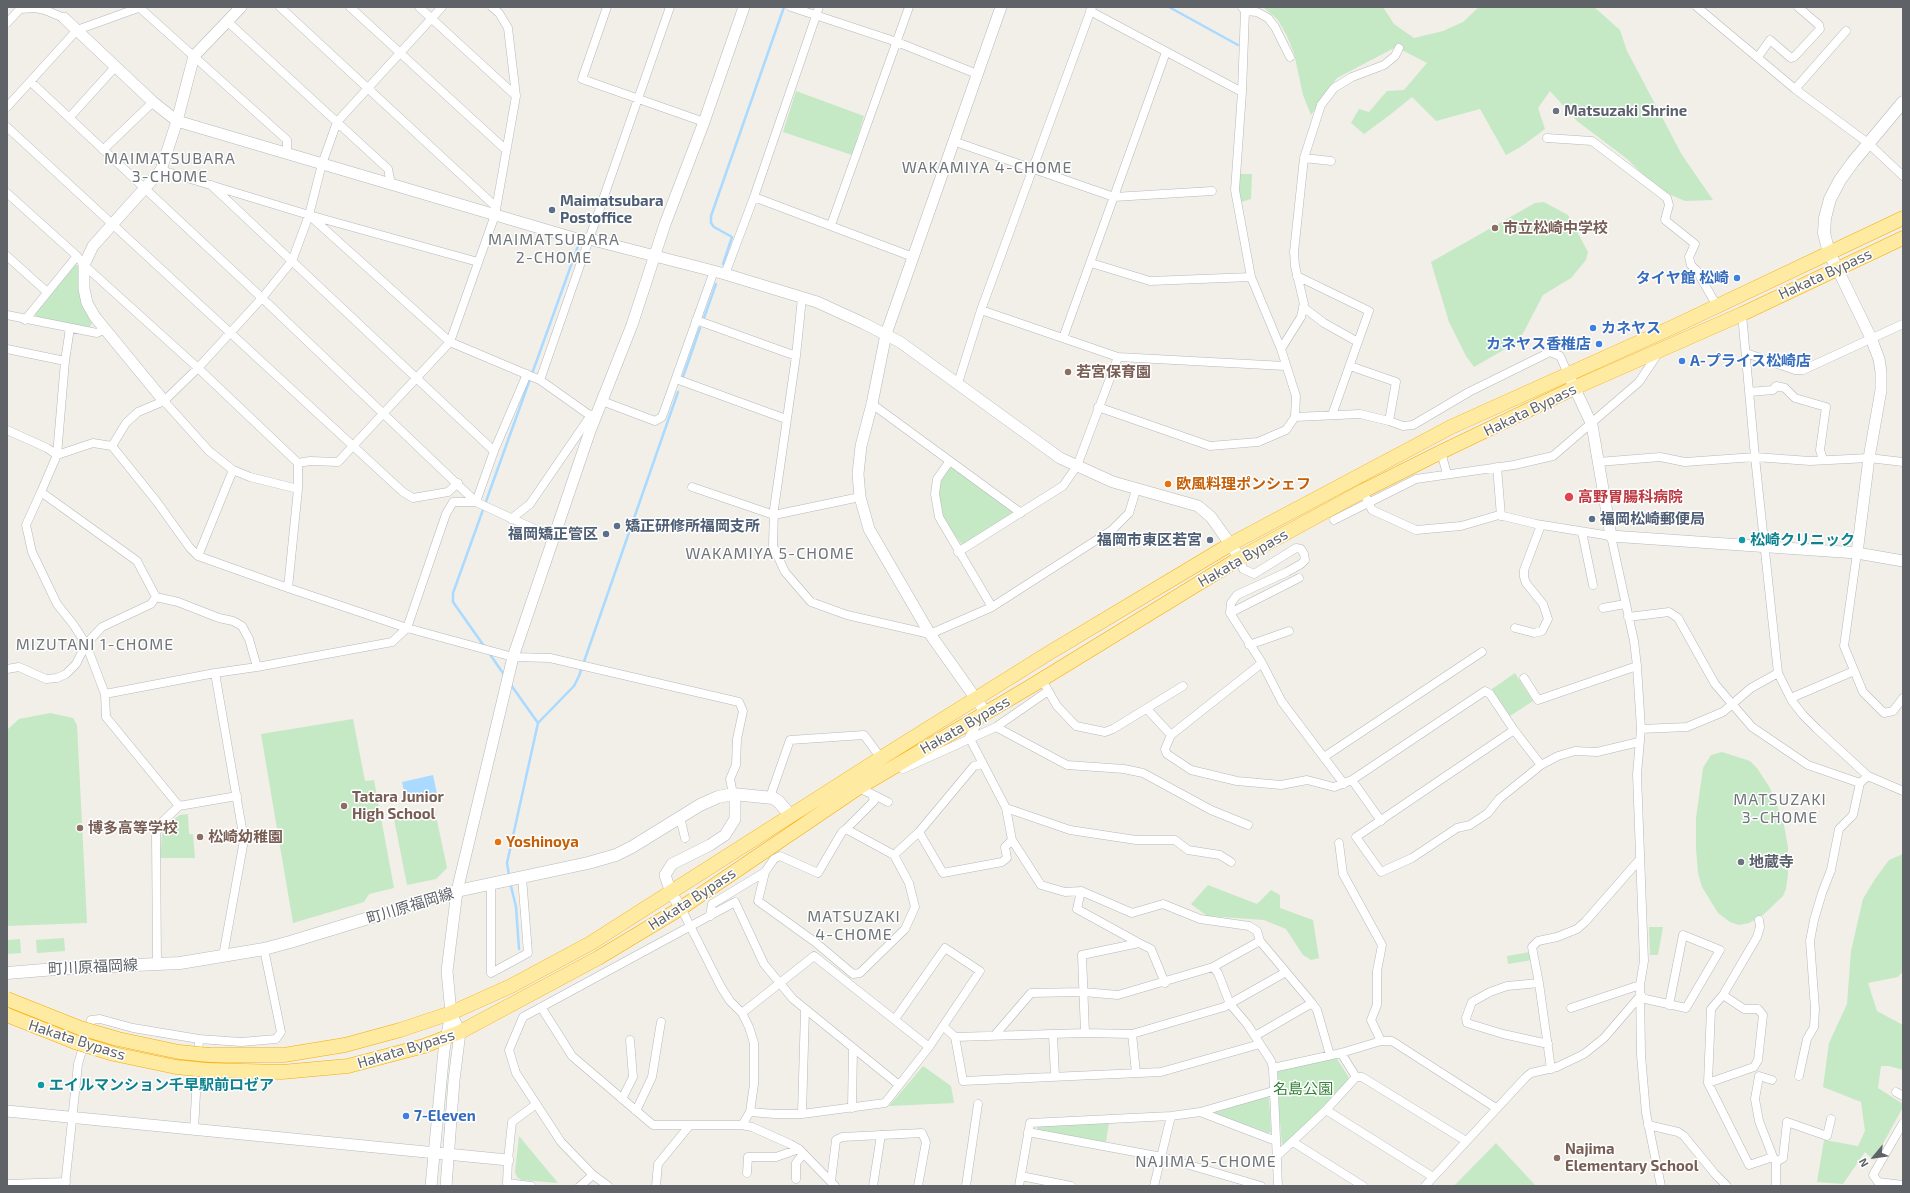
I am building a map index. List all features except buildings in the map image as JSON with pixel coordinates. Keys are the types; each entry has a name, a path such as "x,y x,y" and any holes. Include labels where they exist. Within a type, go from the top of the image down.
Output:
{"highway":[{"name":"Hakata Bypass","path":"7,999 44,1015 118,1039 172,1051 209,1055 284,1055 345,1045 400,1030 452,1013 511,986 590,943 671,893 790,815 881,758 1231,544 1451,428 1717,306 1903,218"},
{"name":"Hakata Bypass","path":"7,1015 46,1031 107,1052 176,1067 207,1070 282,1072 348,1066 424,1046 460,1032 598,958 681,908 858,788 986,712 1045,685 1240,558 1366,497 1441,452 1574,388 1742,314 1903,238"}],"main road":[{"path":"1838,268 1829,253 1824,233 1825,218 1830,199 1840,180 1903,102"},
{"name":"町川原福岡線","path":"7,973 180,962 264,949 345,927 457,891 491,885 588,863 616,855 632,847 700,805 718,797 733,794 770,797"},
{"path":"770,797 778,800 790,815"}],"street":[{"path":"58,7 64,18 153,102 177,121 391,184 495,211 577,239 589,238 655,255 719,272 817,302 886,334 958,383 1028,436 1060,458 1113,482 1136,490 1198,506 1210,517 1231,544 1240,558 1244,569 1254,574 1296,548 1301,549 1305,560 1301,564 1237,595 1231,604 1230,613 1249,645 1262,663 1282,702 1344,784"},
{"path":"7,107 77,30 140,7 287,140 287,153"},
{"path":"25,320 47,292 80,261 161,170 177,121 194,56 241,7"},
{"path":"280,7 495,211"},
{"path":"350,7 506,150"},
{"path":"419,7 516,96"},
{"path":"112,446 126,423 138,412 164,401 198,368 262,298 292,261 309,215 322,164 337,122 368,90 442,7"},
{"path":"298,464 310,461 336,463 353,447 450,342 495,211 516,96 508,28 499,13 492,7"},
{"path":"607,7 582,79 704,122"},
{"path":"540,380 670,7"},
{"path":"511,519 530,504 593,417 602,401 632,326 655,255 744,7"},
{"path":"791,7 897,42 977,74"},
{"path":"602,401 655,421 662,417 696,320 754,196 819,7"},
{"path":"832,225 909,7"},
{"path":"969,737 974,726 986,712 930,634 869,529 860,497 858,474 860,446 872,404 886,334 1001,7"},
{"path":"1697,7 1795,89 1868,144 1903,176"},
{"path":"1758,57 1770,40 1791,58 1794,57 1820,29 1819,25 1798,7"},
{"path":"7,23 21,8 35,8 64,18"},
{"path":"958,383 981,310 1034,169 1091,9 1166,52 1242,92"},
{"path":"1098,407 1210,446 1258,442 1286,430 1295,417 1296,396 1285,366 1281,349 1251,277 1235,190 1242,92 1244,9 1257,12 1268,18 1275,27 1290,57"},
{"path":"228,22 388,169 391,184"},
{"path":"1795,89 1846,31"},
{"path":"1281,349 1301,317 1304,304 1297,276 1294,252 1304,158 1321,105 1334,88 1352,77 1384,65 1395,56 1399,48"},
{"path":"1063,338 1166,52"},
{"path":"70,118 116,66"},
{"path":"30,82 262,298 476,502 554,538"},
{"path":"103,150 153,102"},
{"path":"7,127 403,492 413,498 448,492 458,484"},
{"path":"1547,138 1592,141 1668,198 1669,205 1665,220 1695,244 1689,257 1691,266 1697,271 1717,306"},
{"path":"953,141 1114,197 1212,191"},
{"path":"1304,158 1331,161"},
{"path":"161,170 309,215 478,262"},
{"path":"211,185 494,451"},
{"path":"7,193 198,368 298,464 298,489 288,588"},
{"path":"754,196 913,256"},
{"path":"309,215 450,342 540,380 593,417"},
{"path":"7,256 47,292"},
{"path":"80,261 87,303 95,317 164,401 209,451 233,470 250,477 298,489"},
{"path":"1091,263 1150,281 1251,277"},
{"path":"1838,268 1871,338 1879,359 1881,390 1869,458 1844,646 1863,692 1884,713 1893,711 1903,698"},
{"path":"1297,276 1369,311 1332,415"},
{"path":"802,298 796,356 786,419 774,514 774,546 785,572 811,602 847,615 930,634 992,607 1112,530 1129,513 1136,490"},
{"path":"1303,308 1324,323 1358,342"},
{"path":"981,310 1118,357 1285,366"},
{"path":"1742,314 1755,457 1778,673 1791,698 1803,715 1868,776 1903,792"},
{"path":"7,315 25,320 97,333 105,328"},
{"path":"696,320 796,356"},
{"path":"1746,353 1795,370 1803,370 1903,324"},
{"path":"70,328 65,361 57,455 26,524 32,552 57,604 73,624 86,644 105,694 106,718 179,806"},
{"path":"1334,520 1366,497 1416,479 1542,460 1553,456 1592,425 1639,382 1662,348"},
{"path":"7,349 65,361"},
{"path":"1295,417 1360,414 1403,426 1413,425 1469,392 1550,352 1560,356 1592,425 1610,536 1638,666 1641,729 1637,774 1644,962 1640,985 1641,1055 1648,1125 1661,1186"},
{"path":"958,552 1063,486 1077,466 1118,357"},
{"path":"1350,366 1396,382 1389,421"},
{"path":"476,502 494,451 527,374"},
{"path":"676,379 786,419"},
{"path":"1749,392 1773,390 1776,386 1785,388 1795,398 1826,406 1820,450 1823,460"},
{"path":"872,404 949,462 1021,512"},
{"path":"446,1186 454,1080 460,1032 452,1013 447,971 457,891 513,657 554,538 593,417"},
{"path":"7,430 46,448 57,455"},
{"path":"57,455 93,443 112,446 157,502 190,548 198,556 407,628 513,657 550,658 739,702 743,711 737,739 736,765 730,779 735,801 735,819 725,835 710,845 672,864 664,875 671,893 691,926 722,987 730,1000 742,1013 750,1027 754,1043 754,1084 750,1112 742,1125"},
{"path":"1441,452 1446,474"},
{"path":"1598,462 1660,457 1685,462 1755,457 1810,461 1869,458 1903,462"},
{"path":"949,462 937,478 935,494 939,517 958,552 992,607"},
{"path":"1497,467 1501,516"},
{"path":"198,556 233,470"},
{"path":"692,487 774,514 860,497"},
{"path":"41,492 137,561 156,597 178,602 219,618 233,621 242,626 249,639 257,667"},
{"path":"1366,497 1372,510 1416,530 1461,526 1473,524 1486,518 1501,516 1541,525 1610,536 1857,553 1903,561"},
{"path":"105,694 392,642 407,628 446,514 453,502 476,502"},
{"path":"1515,628 1534,633 1542,631 1548,619 1543,604 1526,583 1524,577 1524,570 1541,525"},
{"path":"1582,532 1593,585"},
{"path":"1230,613 1299,578"},
{"path":"7,669 19,667 46,679 57,678 66,674 76,664 86,644 102,626 151,604 156,597"},
{"path":"1603,608 1625,604"},
{"path":"1628,617 1670,612 1678,618 1715,684 1752,727 1808,765 1860,783"},
{"path":"1249,645 1289,631"},
{"path":"1324,757 1482,652"},
{"path":"1262,663 1171,735 1165,749 1167,754 1191,770 1237,782 1282,785 1307,780 1334,787 1352,780 1485,691 1490,694 1540,765"},
{"path":"1524,678 1538,700 1638,666"},
{"path":"1791,698 1854,671"},
{"path":"215,673 244,840 223,956"},
{"path":"1641,729 1687,727 1723,712 1751,688 1778,673"},
{"path":"901,770 969,737 996,727 1045,685 1057,706 1076,726 1105,732 1113,729 1183,686"},
{"path":"1147,708 1171,735"},
{"path":"996,727 1067,765 1124,769 1143,774 1211,810 1248,825"},
{"path":"1514,730 1356,837 1381,872 1412,858 1457,828 1470,825 1488,813 1500,799 1540,765 1558,756 1575,751 1598,752 1639,742"},
{"path":"770,797 790,740 864,735 881,758"},
{"path":"969,737 1006,808 1012,840 1042,885 1065,892 1081,891 1132,913 1163,904 1200,919 1248,926 1257,931 1260,941 1312,1003 1316,1010 1330,1055"},
{"path":"894,855 919,832 974,766 982,764"},
{"path":"1799,1076 1808,1039 1814,1027 1815,1008 1810,941 1814,920 1831,870 1839,829 1853,815 1860,783 1868,776"},
{"path":"1352,780 1381,821"},
{"path":"858,788 888,802"},
{"path":"846,829 894,855 909,883 916,907 905,929 860,973 853,974 815,942 758,901 766,872 774,859 780,856 818,873 842,832 874,801 872,794"},
{"path":"157,964 156,833 162,822 179,806 237,796"},
{"path":"1006,808 1070,830 1136,840 1175,840 1188,850 1220,855 1231,862"},
{"path":"680,818 685,838"},
{"path":"919,832 943,872 1002,862 1007,858 1006,848 1012,840"},
{"path":"1339,843 1343,874 1382,945 1378,972 1377,1005 1371,1020 1381,1041"},
{"path":"1551,1069 1539,983 1532,947 1534,944 1577,929 1585,922 1640,859"},
{"path":"710,916 712,904 766,872"},
{"path":"491,885 491,973 528,953 522,877"},
{"path":"1081,891 1077,909 1151,949 1165,983"},
{"path":"608,1186 593,1175 561,1142 516,1073 509,1050 523,1017 735,902 764,964 793,999 899,1085"},
{"path":"1759,920 1760,927 1757,937 1723,995 1711,1009 1708,1083 1749,1165 1783,1158 1787,1122 1827,1136 1831,1119"},
{"path":"1641,996 1669,1004 1686,1008 1720,950 1683,935 1669,1004"},
{"path":"994,1036 1031,993 1083,992 1118,995 1165,983 1213,967 1260,941"},
{"path":"1085,1033 1082,956 1139,943"},
{"path":"750,1112 802,1114 886,1103 929,1046 980,971 945,948 895,1019"},
{"path":"7,1184 65,1184 78,1064 91,1020 100,1019 133,1028 199,1039 241,1042 276,1039 281,1032 264,949"},
{"path":"742,1013 814,956 929,1046"},
{"path":"1213,967 1218,973 1230,1004 1258,1040 1271,1061 1273,1068 1278,1186"},
{"path":"955,1037 1085,1033 1132,1034 1160,1027 1230,1004 1286,972"},
{"path":"1539,983 1507,986 1490,992 1472,1002 1466,1018 1467,1023 1503,1034 1548,1044"},
{"path":"1571,1008 1640,985"},
{"path":"1708,1083 1754,1067 1758,1060 1763,1015 1758,1008 1744,1009 1723,995"},
{"path":"1425,1186 1496,1108 1531,1073 1551,1069 1584,1054 1604,1038 1641,996"},
{"path":"943,1026 955,1037 963,1081 1161,1072 1258,1040 1312,1003"},
{"path":"541,1007 572,1056 653,1125 742,1125 752,1127 801,1151 833,1184"},
{"path":"802,1114 805,1010"},
{"path":"430,1186 445,1038 452,1013"},
{"path":"636,1111 652,1077 661,1022"},
{"path":"1053,1034 1055,1076"},
{"path":"1132,1034 1136,1072"},
{"path":"194,1130 199,1039"},
{"path":"622,1099 633,1077 630,1040"},
{"path":"1273,1068 1341,1053 1381,1041 1392,1041 1496,1108"},
{"path":"852,1108 853,1048"},
{"path":"1341,1053 1356,1077 1362,1078 1466,1141"},
{"path":"1772,1080 1759,1076 1755,1099 1759,1121 1775,1159 1776,1186"},
{"path":"1277,1156 1326,1110 1356,1077"},
{"path":"1019,1186 1030,1123 1171,1116 1200,1112 1273,1091"},
{"path":"531,1186 507,1183 508,1160 512,1122 535,1104"},
{"path":"966,1186 978,1104"},
{"path":"1326,1110 1433,1176"},
{"path":"7,1111 508,1160"},
{"path":"1200,1112 1276,1140"},
{"path":"1154,1186 1171,1116"},
{"path":"1903,1123 1873,1175 1878,1182 1903,1185"},
{"path":"656,1186 658,1164 690,1125"},
{"path":"1648,1125 1678,1132 1684,1136 1715,1174 1727,1186"},
{"path":"1028,1132 1162,1157 1261,1186"},
{"path":"833,1184 836,1140 842,1137 922,1133 926,1142 918,1186"},
{"path":"873,1186 881,1135"},
{"path":"1293,1142 1363,1186"},
{"path":"747,1173 748,1157 776,1157 801,1151"},
{"path":"796,1179 796,1163 801,1151"},
{"path":"580,1186 593,1175"},
{"path":"1021,1176 1071,1186"}],"green space":[{"path":"1263,7 1383,7 1394,24 1414,38 1443,31 1463,22 1479,7 1594,7 1620,30 1627,51 1682,155 1713,200 1685,201 1659,190 1626,158 1577,121 1550,91 1538,108 1545,129 1522,146 1506,155 1480,109 1436,121 1412,97 1364,134 1351,123 1359,109 1369,112 1387,91 1404,90 1427,63 1396,47 1337,78 1311,115 1303,95 1294,53 1287,36 1278,20"},
{"path":"796,91 864,116 852,155 783,132"},
{"path":"1240,174 1252,174 1251,199 1241,202 1238,187"},
{"path":"1544,202 1568,215 1588,252 1586,260 1571,278 1543,295 1519,341 1474,367 1466,356 1449,322 1431,262 1535,203"},
{"path":"74,264 79,268 78,284 82,300 93,320 90,327 82,328 36,317 35,312"},
{"path":"952,467 1012,510 1013,514 962,545 942,517 938,496 941,481 948,469"},
{"path":"1515,673 1533,701 1510,716 1492,689"},
{"path":"50,713 73,718 77,725 87,923 7,926 7,730 19,719"},
{"path":"353,719 365,781 374,780 394,888 369,894 364,902 293,923 261,734"},
{"path":"1722,752 1750,761 1757,768 1770,788 1783,820 1788,847 1788,874 1786,889 1783,896 1763,915 1749,923 1739,925 1730,922 1718,913 1702,887 1698,873 1696,818 1703,768 1711,755"},
{"path":"435,811 447,868 436,879 407,885 394,819"},
{"path":"188,814 189,834 193,834 195,858 160,858 162,835 166,825 180,815"},
{"path":"1903,854 1903,971 1898,977 1868,983 1877,1011 1903,1025 1903,1070 1889,1066 1881,1066 1878,1088 1903,1104 1903,1107 1874,1160 1865,1152 1843,1184 1817,1182 1824,1140 1858,1146 1865,1131 1861,1102 1823,1087 1829,1043 1847,1004 1851,951 1863,899 1889,860"},
{"path":"1208,885 1257,904 1271,890 1280,895 1280,908 1313,920 1319,958 1311,960 1303,955 1286,929 1264,920 1207,916 1191,904"},
{"path":"1649,927 1663,927 1658,955 1650,955"},
{"path":"64,938 65,951 37,953 36,940"},
{"path":"20,939 21,953 7,954 7,940"},
{"path":"1530,952 1532,960 1508,964 1507,956"},
{"name":"名島公園","path":"1333,1057 1337,1059 1349,1080 1290,1140 1282,1145 1276,1076 1278,1071"},
{"path":"923,1066 951,1086 954,1103 889,1106"},
{"path":"1265,1095 1269,1098 1271,1132 1268,1133 1210,1112"},
{"path":"1109,1122 1106,1142 1038,1131 1037,1125"},
{"path":"519,1136 558,1183 521,1180 517,1177 515,1172"},
{"path":"1496,1143 1536,1186 1454,1186"}],"water":[{"path":"433,775 437,794 406,800 402,782"}],"waterway":[{"path":"723,264 732,237 714,227 711,223 711,216 784,7"},
{"path":"1169,7 1238,45"},
{"path":"484,646 453,602 453,593 578,246"},
{"path":"704,318 716,284"},
{"path":"683,377 700,328"},
{"path":"509,875 507,863 538,723 574,686 579,676 678,392"},
{"path":"489,653 505,676"},
{"path":"511,685 538,723"},
{"path":"510,882 516,907 519,949"}],"place":[{"name":"Matsuzaki Shrine","path":"1556,111"},
{"name":"Maimatsubara Postoffice","path":"552,210"},
{"name":"市立松崎中学校","path":"1495,228"},
{"name":"タイヤ館 松崎","path":"1737,278"},
{"name":"カネヤス","path":"1593,328"},
{"name":"カネヤス香椎店","path":"1599,344"},
{"name":"A-プライス松崎店","path":"1682,361"},
{"name":"若宮保育園","path":"1068,372"},
{"name":"欧風料理ポンシェフ","path":"1168,484"},
{"name":"高野胃腸科病院","path":"1569,497"},
{"name":"福岡松崎郵便局","path":"1592,519"},
{"name":"矯正研修所福岡支所","path":"617,526"},
{"name":"福岡矯正管区","path":"606,534"},
{"name":"福岡市東区若宮","path":"1210,540"},
{"name":"松崎クリニック","path":"1742,540"},
{"name":"Tatara Junior High School","path":"344,806"},
{"name":"博多高等学校","path":"80,828"},
{"name":"松崎幼稚園","path":"200,837"},
{"name":"Yoshinoya","path":"498,842"},
{"name":"地蔵寺","path":"1741,862"},
{"name":"エイルマンション千早駅前ロゼア","path":"41,1085"},
{"name":"7-Eleven","path":"406,1116"},
{"name":"Najima Elementary School","path":"1557,1158"}],"district":[{"name":"MAIMATSUBARA 3-CHOME","path":"170,168"},
{"name":"WAKAMIYA 4-CHOME","path":"987,168"},
{"name":"MAIMATSUBARA 2-CHOME","path":"554,249"},
{"name":"WAKAMIYA 5-CHOME","path":"770,554"},
{"name":"MIZUTANI 1-CHOME","path":"95,645"},
{"name":"MATSUZAKI 3-CHOME","path":"1780,809"},
{"name":"MATSUZAKI 4-CHOME","path":"854,926"},
{"name":"NAJIMA 5-CHOME","path":"1206,1162"}]}
